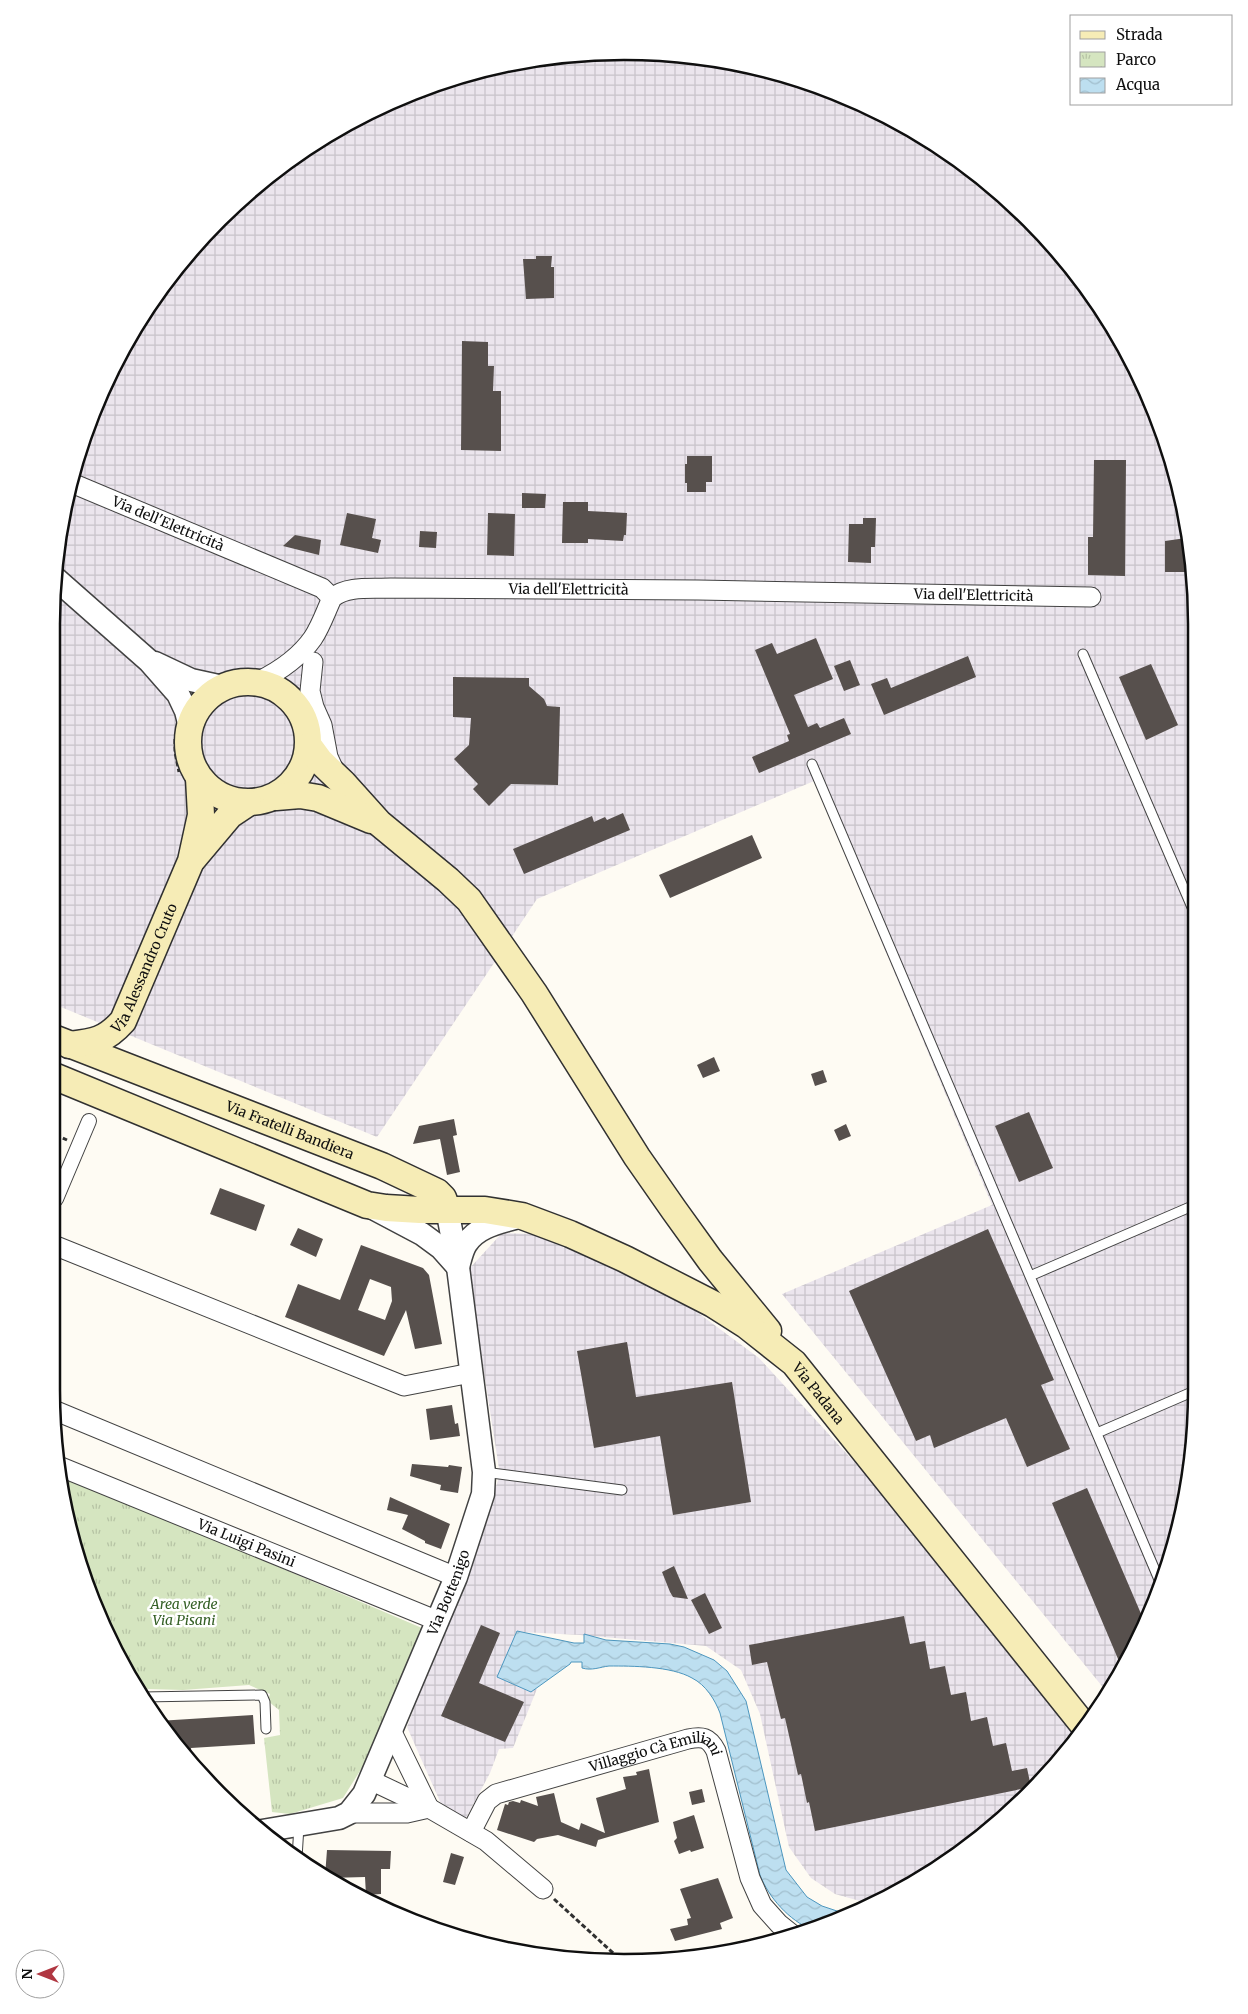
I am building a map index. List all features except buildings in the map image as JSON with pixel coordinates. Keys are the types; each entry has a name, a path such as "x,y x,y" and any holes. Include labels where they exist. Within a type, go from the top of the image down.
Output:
{"main road":[{"path":"240,682 257,682 274,688 290,698 301,712 308,729 309,746 304,767 293,784 276,796 262,802 248,803 229,800 191,779 188,744 183,731 208,697 223,687 240,682"},
{"path":"309,746 320,761 380,823 469,900 534,993 638,1157 674,1210 710,1260 794,1362"},
{"name":"Via Alessandro Cruto","path":"62,1042 101,1039 111,1034 123,1021 191,861 201,815 191,779"},
{"path":"276,796 300,795 318,798 380,823"},
{"name":"Via Alessandro Cruto","path":"191,861 230,815 248,803"},
{"path":"123,1021 119,1052 123,1066"},
{"name":"Via Fratelli Bandiera","path":"62,1042 382,1166 437,1192 443,1198 447,1209"},
{"path":"60,1080 367,1205 394,1209 447,1209"},
{"path":"367,1205 386,1191 387,1179 382,1166"},
{"name":"Via Padana","path":"447,1209 485,1210 522,1216 570,1234 625,1259 713,1304 746,1325 794,1362 1080,1721"}],"street":[{"name":"Via dell'Elettricità","path":"77,485 322,588 332,598 337,594 350,590 391,588 708,590 1091,597"},
{"path":"61,584 149,661 178,694 186,711 183,731"},
{"path":"257,682 282,669 314,637 332,598"},
{"path":"314,637 310,691 314,707 322,725 328,757 337,778"},
{"path":"149,661 191,680 223,687"},
{"path":"301,712 302,688 313,662"},
{"path":"60,1190 89,1121"},
{"path":"367,1205 428,1239 441,1248 458,1267 466,1244 477,1232 494,1224 522,1216"},
{"name":"Via Fratelli Bandiera","path":"447,1209 458,1267"},
{"path":"60,1248 404,1386 471,1373"},
{"name":"Via Bottenigo","path":"349,1813 364,1794 438,1621 456,1577 483,1494 484,1472 458,1267"},
{"path":"61,1413 456,1577"},
{"name":"Via Luigi Pasini","path":"66,1469 438,1621"},
{"path":"391,1730 433,1811"},
{"name":"Villaggio Cà Emiliani","path":"466,1829 487,1801 496,1794 688,1739 707,1738 712,1742 716,1750 750,1878 762,1905 778,1924 786,1930"},
{"path":"370,1780 433,1811 486,1841 543,1889"},
{"path":"272,1830 330,1820 349,1813 433,1811"}],"lane":[{"path":"1084,654 1188,898"},
{"path":"812,764 1157,1574"},
{"path":"1030,1276 1188,1209"},
{"path":"1097,1433 1188,1394"},
{"path":"484,1472 622,1490"},
{"path":"151,1697 262,1695 265,1702 266,1729"},
{"path":"297,1849 299,1826"}],"path":[{"path":"183,731 175,752 191,779"},
{"path":"543,1889 614,1954"}],"shaded area":[{"path":"587,61 661,61 698,65 770,79 840,103 873,118 937,155 996,200 1048,252 1093,311 1130,375 1145,408 1169,478 1183,550 1188,624 1187,1427 1177,1500 1169,1536 1158,1571 1130,1639 1103,1687 782,1294 992,1205 814,781 537,899 377,1137 60,1007 61,587 65,550 79,478 103,408 118,375 155,311 177,281 225,225 252,200 311,155 342,136 375,118 443,90 478,79 550,65"},
{"path":"502,1233 532,1234 628,1274 686,1304 759,1358 869,1478 1074,1729 1048,1762 996,1814 967,1837 937,1859 906,1878 861,1901 835,1894 811,1878 789,1847 760,1714 741,1670 706,1646 521,1632 500,1672 537,1689 513,1748 499,1749 490,1773 466,1818 442,1806 407,1727 500,1475 468,1270"}],"green space":[{"name":"Area verde Via Pisani","path":"67,1477 422,1628 375,1747 343,1798 290,1814 272,1812 264,1738 280,1735 279,1710 268,1701 270,1694 249,1685 183,1690 148,1689 136,1672 118,1639 103,1606 79,1536"}],"water":[{"path":"517,1631 574,1643 584,1643 584,1634 606,1640 670,1644 684,1647 714,1660 727,1671 746,1701 786,1870 807,1897 822,1906 839,1912 802,1925 774,1900 764,1884 760,1875 720,1713 713,1698 697,1681 683,1674 663,1669 609,1666 589,1669 582,1668 582,1662 571,1662 531,1692 497,1677"}]}
